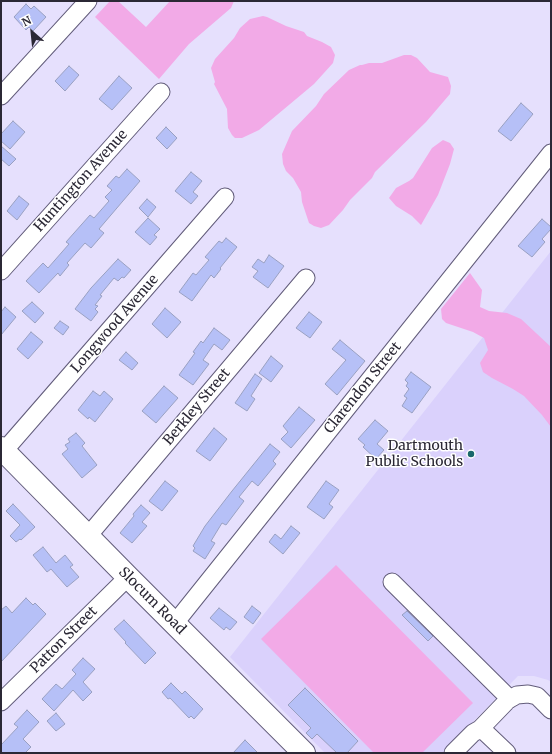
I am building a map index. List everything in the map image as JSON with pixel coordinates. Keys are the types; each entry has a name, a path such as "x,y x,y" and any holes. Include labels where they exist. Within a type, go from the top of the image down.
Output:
{"main road":[{"name":"Slocum Road","path":"3,449 128,577 304,753"}],"street":[{"path":"1,96 88,1"},
{"name":"Huntington Avenue","path":"1,271 162,92"},
{"name":"Clarendon Street","path":"174,623 551,153"},
{"name":"Longwood Avenue","path":"3,449 225,197"},
{"name":"Berkley Street","path":"88,536 306,278"},
{"name":"Patton Street","path":"1,702 128,577"},
{"path":"392,582 510,699"},
{"path":"453,753 510,699 517,695 528,694 537,696 551,710"},
{"path":"480,729 507,753"}],"shaded area":[{"path":"110,1 118,1 146,27 170,1 234,1 231,8 189,44 159,79 95,17"},
{"path":"263,16 304,32 307,36 331,47 335,55 333,63 314,84 259,130 242,138 235,138 228,128 227,109 214,84 215,82 211,68 215,59 234,38 240,28 250,19"},
{"path":"404,55 411,55 417,58 430,72 448,77 451,86 450,94 426,122 375,172 372,178 350,200 329,225 321,228 314,226 309,223 302,202 301,192 293,178 286,171 283,164 282,154 292,131 316,106 324,94 349,70 369,63 382,63"},
{"path":"443,140 450,143 454,149 438,195 421,225 412,216 396,206 389,198 396,188 413,178 432,148"},
{"name":"Dartmouth Public Schools","path":"551,251 551,682 534,676 518,676 442,753 325,753 230,657"},
{"path":"470,273 482,290 480,307 489,311 507,313 521,319 551,347 551,427 524,396 483,372 480,363 488,350 484,338 473,332 446,323 442,319 441,309"},
{"path":"336,565 473,703 422,753 374,753 261,639"}],"building":[{"path":"26,4 31,9 34,6 46,17 33,31 29,27 26,30 14,17"},
{"path":"69,66 79,75 65,91 55,81"},
{"path":"119,76 132,88 112,110 99,99"},
{"path":"521,103 533,114 511,141 498,131"},
{"path":"13,121 25,132 10,149 1,141 1,134"},
{"path":"166,127 177,138 167,149 156,138"},
{"path":"1,146 16,159 9,166 1,159"},
{"path":"127,169 140,181 99,229 104,233 91,248 85,243 67,263 69,265 60,276 58,273 39,293 26,281 43,263 48,268 69,244 66,242 90,215 94,218 109,201 105,197 112,190 107,186 116,176 119,178"},
{"path":"191,172 202,181 193,192 198,196 191,204 175,191"},
{"path":"19,196 29,204 17,220 7,211"},
{"path":"147,199 156,207 148,217 139,208"},
{"path":"148,218 160,229 154,235 157,237 150,245 135,232"},
{"path":"542,219 551,227 551,229 542,239 545,242 532,257 518,246"},
{"path":"226,238 237,247 214,278 211,275 192,301 179,292 193,273 196,275 209,260 205,257 219,241 222,243"},
{"path":"269,255 284,266 268,288 253,277 258,271 252,267 258,259 264,263"},
{"path":"118,259 131,270 124,278 122,277 118,281 114,278 100,295 102,296 95,305 98,306 95,309 98,312 91,321 75,309 91,288"},
{"path":"32,302 44,313 35,323 22,311"},
{"path":"5,307 16,317 1,335 1,312"},
{"path":"165,308 181,322 167,338 152,324"},
{"path":"309,312 322,322 310,338 296,328"},
{"path":"60,321 69,327 63,335 54,328"},
{"path":"214,328 230,340 222,350 214,344 203,360 209,364 193,385 179,375 195,353 193,352 201,341 203,343"},
{"path":"31,332 43,342 28,359 17,349"},
{"path":"340,340 365,361 337,395 325,384 346,360 332,349"},
{"path":"126,352 138,363 132,370 119,360"},
{"path":"271,356 283,366 271,382 259,373"},
{"path":"411,372 431,387 412,413 402,406 407,398 404,396 409,389 406,386 408,383 405,380"},
{"path":"255,374 262,379 251,396 255,399 247,411 235,403"},
{"path":"164,386 178,398 156,423 142,411"},
{"path":"93,391 100,396 104,391 113,399 95,422 89,417 88,419 78,410"},
{"path":"299,407 315,420 291,448 281,439 288,432 283,426"},
{"path":"375,420 388,431 377,444 384,450 376,459 363,447 365,445 358,439"},
{"path":"214,428 227,439 210,461 196,451"},
{"path":"76,433 85,443 82,446 97,465 82,478 62,454 68,449 65,445 70,442 68,439"},
{"path":"270,444 280,452 273,461 276,464 258,486 252,481 239,497 244,501 226,525 222,523 211,541 215,543 205,559 193,551 195,548 193,546 205,526"},
{"path":"165,481 178,491 162,511 149,501"},
{"path":"326,481 339,490 329,504 333,507 324,519 307,507"},
{"path":"13,504 35,527 21,540 20,539 16,542 10,536 20,525 6,511"},
{"path":"141,505 150,513 142,522 147,526 132,543 120,533"},
{"path":"291,526 300,533 283,554 269,542 275,534 281,539"},
{"path":"43,547 56,563 65,555 73,565 70,567 79,577 67,587 51,569 47,572 33,555"},
{"path":"26,598 33,605 35,603 46,614 1,662 1,610 6,606 12,613"},
{"path":"252,606 261,613 253,624 244,617"},
{"path":"219,608 237,622 230,630 226,627 224,630 210,618"},
{"path":"407,611 433,636 428,641 402,615"},
{"path":"124,620 156,653 145,664 114,629"},
{"path":"83,658 95,669 83,682 92,692 83,701 73,690 54,711 42,699 56,684 62,689 76,674 72,670"},
{"path":"171,683 182,694 185,691 203,709 194,719 191,716 189,718 170,698 168,699 162,692"},
{"path":"305,688 358,741 347,753 337,753 317,734 312,739 306,733 311,728 288,705"},
{"path":"27,710 39,722 23,739 31,747 25,753 1,753 1,745 18,727 14,724"},
{"path":"56,713 65,724 56,731 47,721"},
{"path":"245,740 258,753 233,753"}],"place":[{"name":"Dartmouth Public Schools","path":"471,454"}]}
